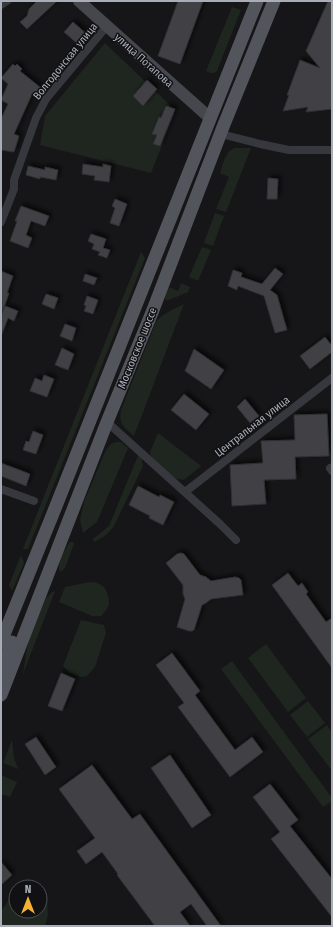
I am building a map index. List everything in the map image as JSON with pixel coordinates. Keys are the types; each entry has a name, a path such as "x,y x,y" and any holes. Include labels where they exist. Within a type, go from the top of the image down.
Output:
{"main road":[{"name":"Московское шоссе","path":"1,695 107,422 153,310 257,1"},
{"name":"Московское шоссе","path":"1,670 266,1"},
{"name":"Московское шоссе","path":"1,642 71,470 216,125 274,1"}],"street":[{"path":"1,6 7,1"},
{"name":"улица Потапова","path":"79,1 216,125"},
{"name":"Волгодонская улица","path":"1,222 14,189 14,180 18,166 36,118 46,99 107,26"},
{"path":"216,125 260,144 290,150 332,150"},
{"name":"Центральная улица","path":"185,492 332,378"},
{"path":"107,422 236,540"},
{"path":"1,489 34,500"}],"shaded area":[{"path":"232,7 241,10 217,71 211,73 206,71"},
{"path":"105,43 170,105 174,115 151,173 40,145 45,116"},
{"path":"235,148 251,148 226,212 216,209 229,177 220,173 227,155"},
{"path":"215,213 224,216 213,246 204,243"},
{"path":"202,247 211,250 198,281 189,277"},
{"path":"141,252 145,258 28,549 23,549"},
{"path":"181,283 190,287 188,292 166,300 165,297 169,287 178,291"},
{"path":"184,304 134,436 121,422 121,410 156,322 165,314"},
{"path":"158,433 201,466 184,480 173,478 151,459 150,452"},
{"path":"121,442 128,448 97,522 83,533 80,520 84,502 106,450 111,444"},
{"path":"139,453 143,466 114,526 106,535 94,542 93,539 109,526"},
{"path":"70,542 73,542 74,544 65,568 60,572 60,562"},
{"path":"21,555 24,563 12,591 9,585"},
{"path":"90,582 97,583 105,588 109,599 108,607 101,616 92,616 59,602 65,587"},
{"path":"55,591 23,674 28,642 46,598"},
{"path":"81,620 104,625 106,633 95,667 87,676 81,677 70,673 63,666"},
{"path":"266,644 306,698 288,712 248,658"},
{"path":"232,661 332,798 332,801 323,807 221,669"},
{"path":"308,701 325,723 307,737 290,715"},
{"path":"327,725 332,732 332,771 308,739"},
{"path":"12,740 14,758 18,769 3,763"},
{"path":"1,775 17,782 10,797 1,794"},
{"path":"8,901 8,919 47,919 45,926 1,926 1,911"}],"building":[{"path":"37,1 57,1 27,29 20,22 27,16 29,9"},
{"path":"178,1 203,1 180,64 158,56"},
{"path":"328,1 332,1 332,109 306,112 308,107 283,111 289,95 287,95 300,60 320,68 306,51"},
{"path":"73,22 89,36 80,46 64,32"},
{"path":"13,64 15,66 17,64 22,69 20,71 41,88 35,96 32,94 14,134 19,136 14,152 1,150 1,119 8,104 1,100 8,84 1,78"},
{"path":"147,80 157,89 143,106 133,96"},
{"path":"166,106 175,109 160,146 153,144 157,135 152,134 159,117 161,118"},
{"path":"83,164 103,167 103,164 111,166 109,182 94,180 95,176 82,174"},
{"path":"28,166 45,170 45,167 58,170 56,180 40,177 40,179 26,175"},
{"path":"268,178 278,179 277,199 267,199"},
{"path":"115,199 127,204 119,226 110,223 115,208 112,206"},
{"path":"21,206 49,216 45,226 31,221 26,235 32,238 28,248 10,241 17,221 15,221"},
{"path":"91,234 106,239 103,248 110,250 107,258 98,255 100,252 92,249 94,244 88,241"},
{"path":"275,268 283,274 270,290 277,295 287,330 275,333 264,296 238,286 237,290 228,286 233,270 242,273 241,277 262,284"},
{"path":"1,271 13,276 2,313"},
{"path":"85,274 97,278 94,285 83,281"},
{"path":"46,294 58,298 54,309 42,304"},
{"path":"87,296 98,300 93,314 84,311"},
{"path":"5,306 18,311 14,321 8,318 2,334 1,316"},
{"path":"65,324 76,328 72,341 60,336"},
{"path":"325,337 332,346 332,352 310,369 300,356"},
{"path":"62,348 74,354 68,370 55,365"},
{"path":"194,349 224,370 211,389 185,371"},
{"path":"44,375 54,379 47,397 30,391 35,378 42,381"},
{"path":"184,394 209,414 196,430 171,410"},
{"path":"245,399 259,416 250,423 237,407"},
{"path":"327,414 329,456 295,457 296,479 264,480 266,504 232,506 230,465 263,463 261,441 295,440 294,415"},
{"path":"33,431 43,435 36,454 23,450 26,441 29,442"},
{"path":"1,463 30,474 26,486 1,476"},
{"path":"138,486 159,497 160,495 174,502 163,525 129,505"},
{"path":"177,554 184,554 200,575 211,581 235,577 241,580 243,595 211,599 202,605 194,630 192,631 177,627 185,599 183,594 183,585 166,563"},
{"path":"288,573 298,586 302,583 308,592 306,594 326,622 332,618 332,668 272,585"},
{"path":"172,653 200,691 195,695 235,750 252,737 263,752 230,777 178,707 184,703 156,665"},
{"path":"61,673 75,679 62,711 48,706"},
{"path":"36,737 56,767 45,775 25,744"},
{"path":"170,755 211,815 192,828 151,768"},
{"path":"92,765 132,819 140,814 221,926 207,926 191,904 180,912 190,926 155,926 102,852 86,864 77,851 95,838 59,789"},
{"path":"270,784 298,820 290,826 332,879 332,917 271,839 280,832 253,797"},
{"path":"1,862 12,875 1,885"}]}
